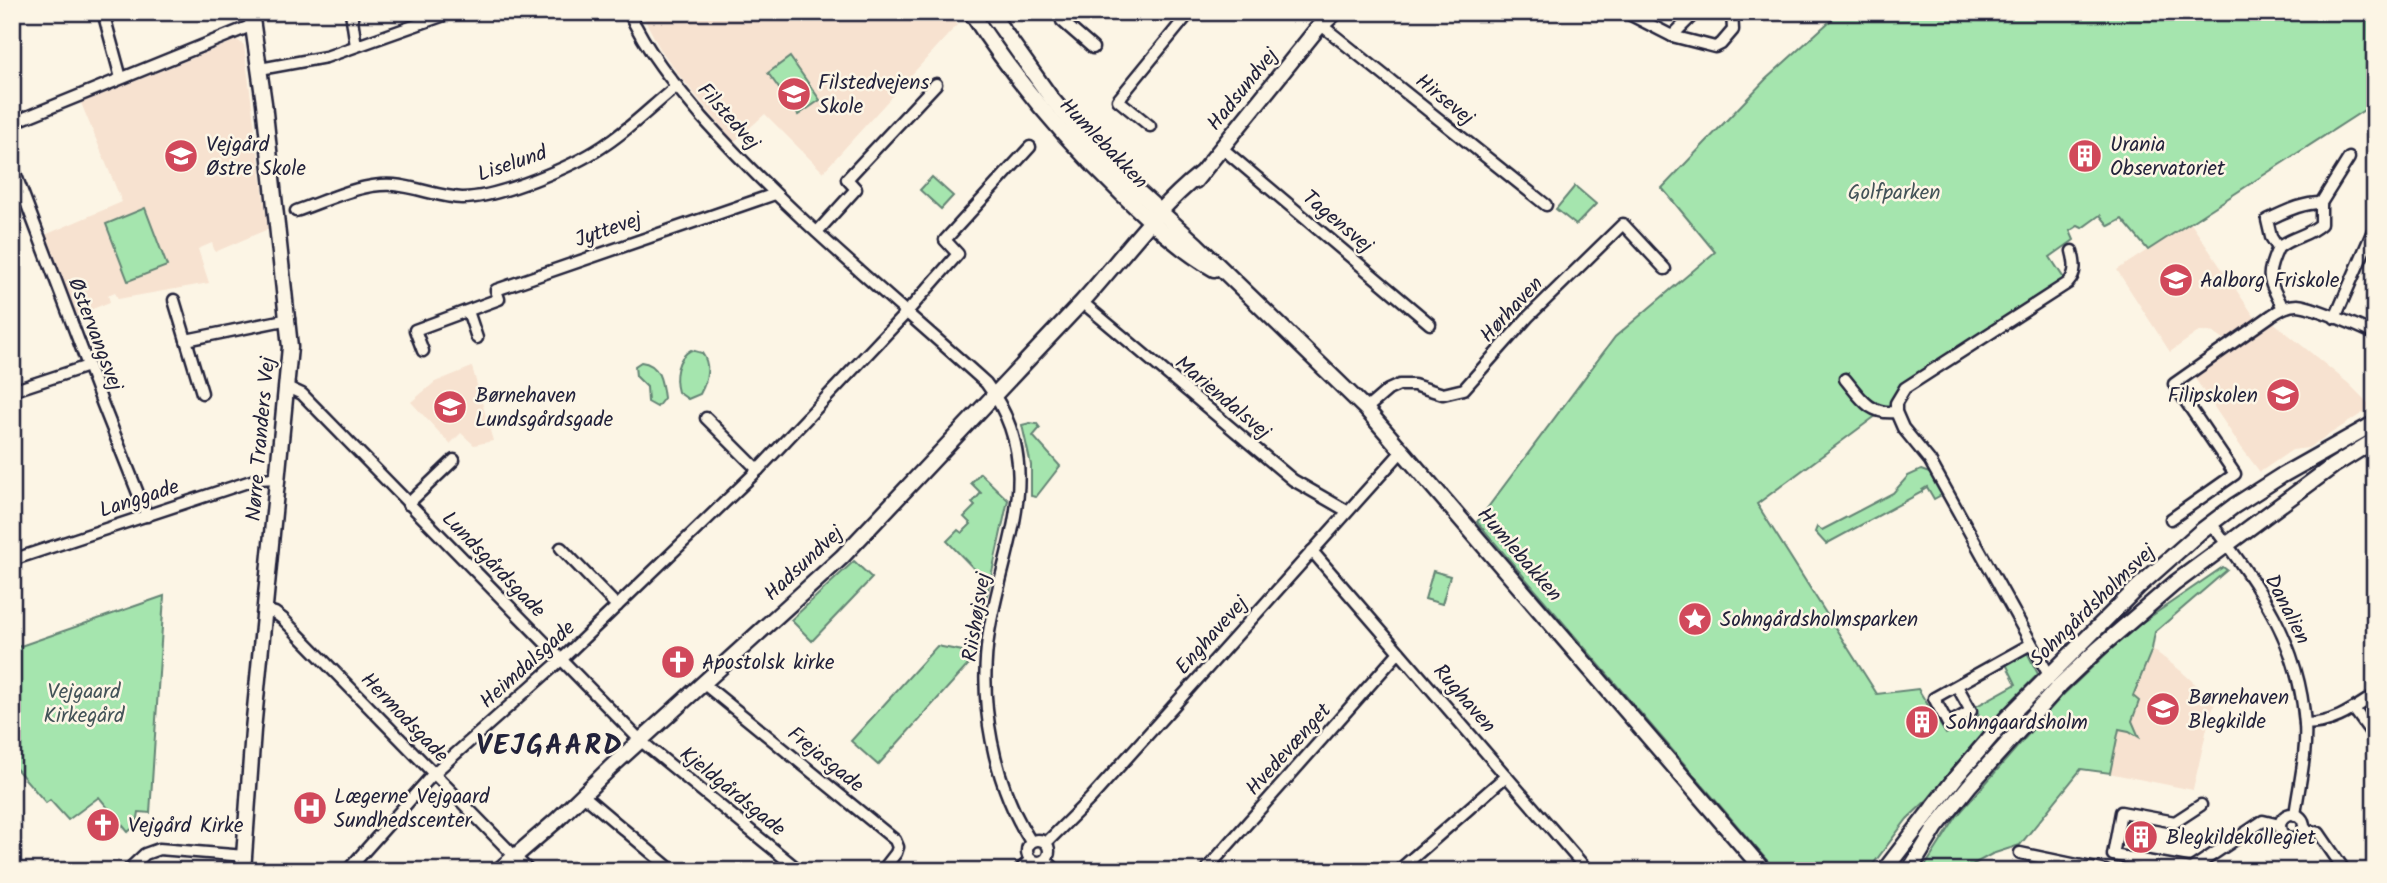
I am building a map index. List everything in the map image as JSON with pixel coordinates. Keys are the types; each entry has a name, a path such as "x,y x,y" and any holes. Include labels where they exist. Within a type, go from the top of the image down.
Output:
{"street":[{"path":"103,12 121,78"},
{"path":"351,12 356,46"},
{"path":"260,69 317,59 453,12"},
{"name":"Filstedvej","path":"629,12 643,40 677,86 724,141 775,194 986,383 996,395"},
{"name":"Humlebakken","path":"971,12 1030,95 1091,163 1230,278 1366,409 1764,871"},
{"name":"Humlebakken","path":"989,12 1051,98 1158,219"},
{"path":"1068,12 1062,21 1093,48"},
{"path":"1150,126 1118,100 1190,12"},
{"name":"Hadsundvej","path":"498,871 518,860 641,741 842,557 1082,302 1115,265 1129,244 1158,219 1176,194 1200,174 1321,23 1336,12"},
{"path":"1625,12 1672,36 1715,47 1733,30 1732,12"},
{"path":"1672,36 1696,12"},
{"path":"12,123 252,19"},
{"name":"Nørre Tranders Vej","path":"243,871 253,730 290,347 289,319 252,19"},
{"name":"Hirsevej","path":"1321,23 1546,205"},
{"path":"817,232 856,189 847,179 936,84"},
{"name":"Liselund","path":"296,211 380,185 404,186 462,198 513,187 602,147 677,86"},
{"name":"Heimdalsgade","path":"347,871 434,774 561,660 758,470 958,254 945,240 1030,148"},
{"name":"Tagensvej","path":"1222,148 1430,324"},
{"path":"2283,308 2269,282 2269,268 2278,248 2287,240 2311,234 2321,224 2321,203 2349,158"},
{"name":"Østervangsvej","path":"12,165 147,516"},
{"name":"Jyttevej","path":"423,351 415,330 499,299 496,290 775,194"},
{"path":"2278,248 2271,237 2267,220 2291,208 2321,203"},
{"name":"Hørhaven","path":"1366,409 1388,390 1399,385 1414,385 1443,394 1464,389 1528,317 1623,224 1665,269"},
{"path":"2335,318 2375,226"},
{"path":"2049,674 1930,461 1903,428 1896,412 1896,403 1906,388 2068,283 2074,276 2076,264 2072,251"},
{"path":"174,300 202,393"},
{"name":"Mariendalsvej","path":"1082,302 1293,480 1347,511"},
{"path":"2171,519 2235,474 2174,384 2283,308 2295,304 2307,306 2375,334"},
{"path":"468,311 477,338"},
{"path":"186,340 289,319"},
{"path":"12,391 88,366"},
{"path":"1845,379 1875,411 1896,412"},
{"name":"Lundsgårdsgade","path":"287,387 302,394 641,741"},
{"name":"Riishøjsvej","path":"996,395 1010,424 1018,452 1020,472 1018,499 989,634 987,695 989,720 1003,784 1016,816 1031,842"},
{"path":"706,418 758,470"},
{"name":"Sohngårdsholmsvej","path":"1884,871 1956,776 2006,719 2138,587 2211,523 2260,489 2375,423"},
{"name":"Sohngårdsholmsvej","path":"1909,871 1936,827 1969,786 2060,685 2151,601 2333,466 2375,440"},
{"name":"Enghavevej","path":"1046,844 1090,799 1403,450"},
{"path":"408,504 454,460"},
{"name":"Langgade","path":"12,560 257,479 278,478"},
{"name":"Danalien","path":"2211,523 2261,593 2289,645 2301,687 2305,724 2295,815"},
{"path":"561,548 617,606"},
{"name":"Rughaven","path":"1312,551 1588,871"},
{"name":"Hermodsgade","path":"265,610 283,619 518,860"},
{"path":"1957,686 2031,644"},
{"name":"Hvedevænget","path":"1205,871 1399,652"},
{"name":"Frejasgade","path":"705,684 895,840 898,847 896,853 881,871"},
{"path":"2305,724 2335,720 2375,695"},
{"path":"2354,709 2375,738"},
{"name":"Kjeldgårdsgade","path":"641,741 800,871"},
{"path":"1398,871 1506,776"},
{"path":"583,796 673,871"},
{"path":"2111,871 2121,812 2175,822 2201,806"},
{"path":"2295,815 2303,822 2303,829 2296,837 2288,838 2282,834 2280,825 2284,817 2295,815"},
{"path":"2113,855 2191,870 2263,821 2280,825"},
{"path":"2303,829 2319,833 2345,871"},
{"path":"1040,840 1046,844 1049,853 1046,859 1039,863 1030,860 1026,852 1031,842 1040,840"},
{"path":"127,871 145,854 159,849 245,856"},
{"path":"2020,853 2106,871"},
{"path":"1046,859 1057,871"},
{"path":"1019,871 1030,860"}],"shaded area":[{"name":"Filstedvejens Skole","path":"641,12 951,12 957,25 823,172 765,114 734,142 660,49"},
{"name":"Vejgård Østre Skole","path":"237,40 244,45 268,229 215,252 212,243 198,249 209,283 118,299 115,292 108,295 110,302 77,315 45,235 122,202 81,103"},
{"name":"Aalborg Friskole","path":"2190,222 2256,319 2224,340 2214,333 2203,331 2170,352 2117,270"},
{"name":"Filipskolen","path":"2273,322 2348,383 2372,407 2308,448 2292,450 2260,472 2194,377"},
{"name":"Børnehaven Lundsgårdsgade","path":"472,367 493,441 474,445 461,433 450,444 411,402 435,382"},
{"name":"Børnehaven Blegkilde","path":"2138,638 2204,692 2212,691 2215,703 2193,790 2074,766"}],"green space":[{"name":"Golfparken","path":"1840,12 2375,12 2375,103 2148,250 2122,219 2109,226 2100,215 2082,228 2078,226 2070,231 2074,240 2050,257 2067,283 1905,385 1895,394 1887,410 1757,504 1877,694 1918,689 1946,734 1979,716 1975,707 2016,684 2006,664 2027,652 2038,674 1996,717 1928,799 1907,819 1868,871 1776,871 1477,522 1615,337 1715,252 1662,188 1766,79"},
{"path":"790,57 820,100 798,115 768,73"},
{"path":"932,177 953,196 941,209 920,190"},
{"path":"1575,186 1596,204 1576,225 1556,209"},
{"path":"145,208 167,266 128,281 106,224"},
{"path":"691,350 702,353 707,373 700,394 688,399 678,392 676,375 682,358"},
{"path":"641,362 652,366 661,380 664,398 657,407 648,402 647,387 636,376 635,366"},
{"path":"1037,424 1040,428 1033,436 1060,466 1036,497 1031,496 1031,465 1022,425"},
{"path":"1921,470 1935,475 1943,494 1934,499 1927,487 1826,544 1815,532 1817,527 1822,530 1893,493 1908,476"},
{"path":"980,473 1008,500 987,595 976,591 983,578 947,541 958,530 962,533 971,524 964,517 975,506 972,503 981,493 971,483"},
{"path":"854,561 872,578 812,641 791,620"},
{"path":"2223,567 2227,570 2155,632 2152,649 2133,696 2139,701 2132,721 2139,737 2119,729 2110,773 2081,769 2020,845 1992,854 1961,871 1922,871 1957,816 2061,697 2131,630"},
{"path":"1433,571 1450,576 1442,604 1425,599"},
{"name":"Vejgaard Kirkegård","path":"164,596 150,813 139,812 137,824 128,832 99,797 68,820 50,800 46,803 12,764 12,649"},
{"path":"937,646 978,654 878,765 851,741"}],"place":[{"name":"Filstedvejens Skole","path":"794,94"},
{"name":"Vejgård Østre Skole","path":"181,156"},
{"name":"Urania Observatoriet","path":"2085,156"},
{"name":"Aalborg Friskole","path":"2176,280"},
{"name":"Filipskolen","path":"2283,395"},
{"name":"Børnehaven Lundsgårdsgade","path":"450,407"},
{"name":"Sohngårdsholmsparken","path":"1695,619"},
{"name":"Apostolsk kirke","path":"678,662"},
{"name":"Børnehaven Blegkilde","path":"2163,709"},
{"name":"Sohngaardsholm","path":"1922,722"},
{"name":"Lægerne Vejgaard Sundhedscenter","path":"310,808"},
{"name":"Vejgård Kirke","path":"103,825"},
{"name":"Blegkildekollegiet","path":"2141,837"}],"district":[{"name":"VEJGAARD","path":"550,744"}]}
